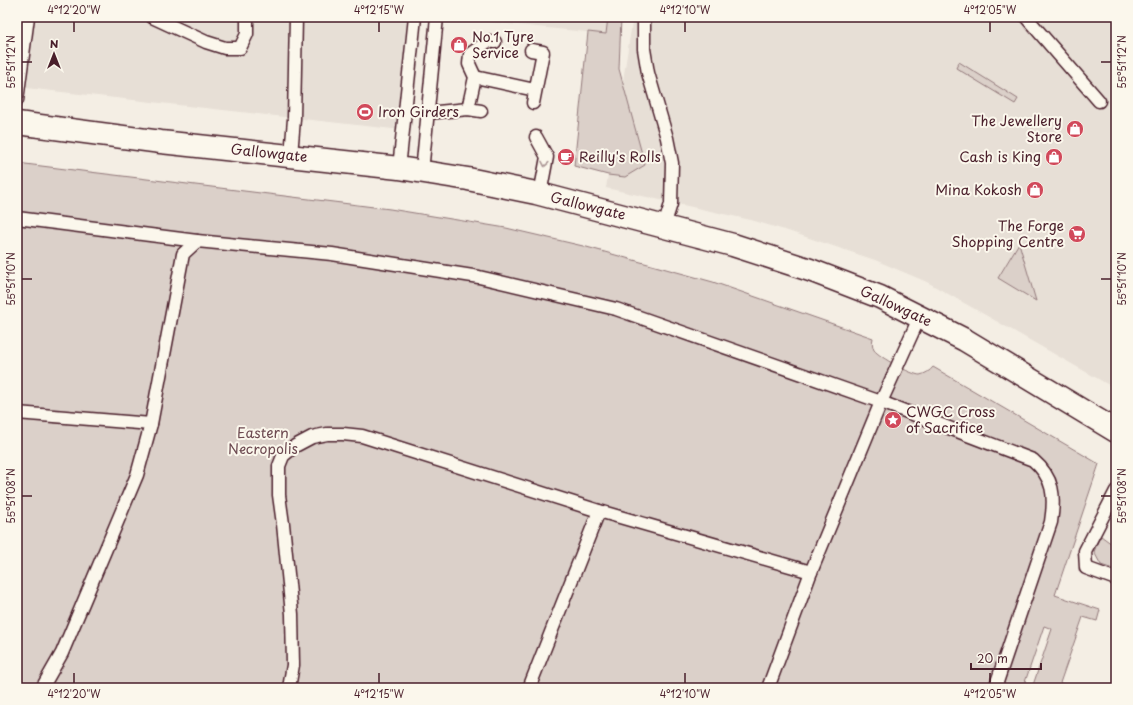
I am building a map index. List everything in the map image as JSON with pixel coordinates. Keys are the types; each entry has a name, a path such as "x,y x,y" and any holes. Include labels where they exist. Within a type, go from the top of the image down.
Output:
{"street":[{"name":"Gallowgate","path":"17,123 161,142 400,168 540,194 664,226 766,255 880,296 965,340 1116,431"}],"lane":[{"path":"17,100 28,17"},
{"path":"152,17 195,37 225,48 240,48 247,34 247,17"},
{"path":"291,155 294,119 296,17"},
{"path":"400,168 415,17"},
{"path":"422,172 437,17"},
{"path":"644,17 644,49 648,73 667,138 672,163 671,204 664,226"},
{"path":"1026,17 1099,101"},
{"path":"468,109 475,77 469,64 470,54 488,41 495,42"},
{"path":"531,50 543,52 533,103"},
{"path":"475,77 535,90"},
{"path":"428,113 468,109 481,111"},
{"path":"536,137 547,157 540,194"},
{"path":"17,218 197,242 332,254 480,277 616,309 881,402 1033,460 1042,467 1048,476 1054,504 1051,522 995,688"},
{"path":"42,688 62,653 137,475 151,424 183,254 197,242"},
{"path":"768,688 811,572 881,402 920,316"},
{"path":"17,413 151,424"},
{"path":"289,688 293,665 292,614 284,524 279,495 279,466 284,456 295,446 312,437 326,434 362,436 599,511 811,572"},
{"path":"1116,491 1085,551 1086,568 1116,579"},
{"path":"529,688 599,511"}],"shaded area":[{"path":"17,17 423,17 411,131 17,87"},
{"path":"440,17 608,17 606,34"},
{"path":"633,17 1116,17 1116,389 927,282 875,260 751,220 606,188"}],"green space":[{"path":"608,17 621,17 619,69 645,165 625,177 608,175 574,166 588,32 606,34"},
{"path":"959,62 1018,99 1015,104 956,68"},
{"name":"Eastern Necropolis","path":"17,163 390,209 506,228 583,246 713,282 873,338 873,347 877,353 910,372 920,375 924,374 933,367 1099,464 1055,595 1100,610 1097,621 1083,617 1060,683 1069,686 1068,688 1032,688 1052,629 1044,626 1023,688 17,688"},
{"path":"1019,243 1036,301 998,278"},
{"path":"1101,536 1116,547 1116,570 1101,565 1094,552"}],"place":[{"name":"No.1 Tyre Service","path":"459,45"},
{"name":"Iron Girders","path":"365,112"},
{"name":"The Jewellery Store","path":"1075,129"},
{"name":"Reilly's Rolls","path":"566,157"},
{"name":"Cash is King","path":"1054,157"},
{"name":"Mina Kokosh","path":"1035,190"},
{"name":"The Forge Shopping Centre","path":"1077,234"},
{"name":"CWGC Cross of Sacrifice","path":"893,420"}]}
